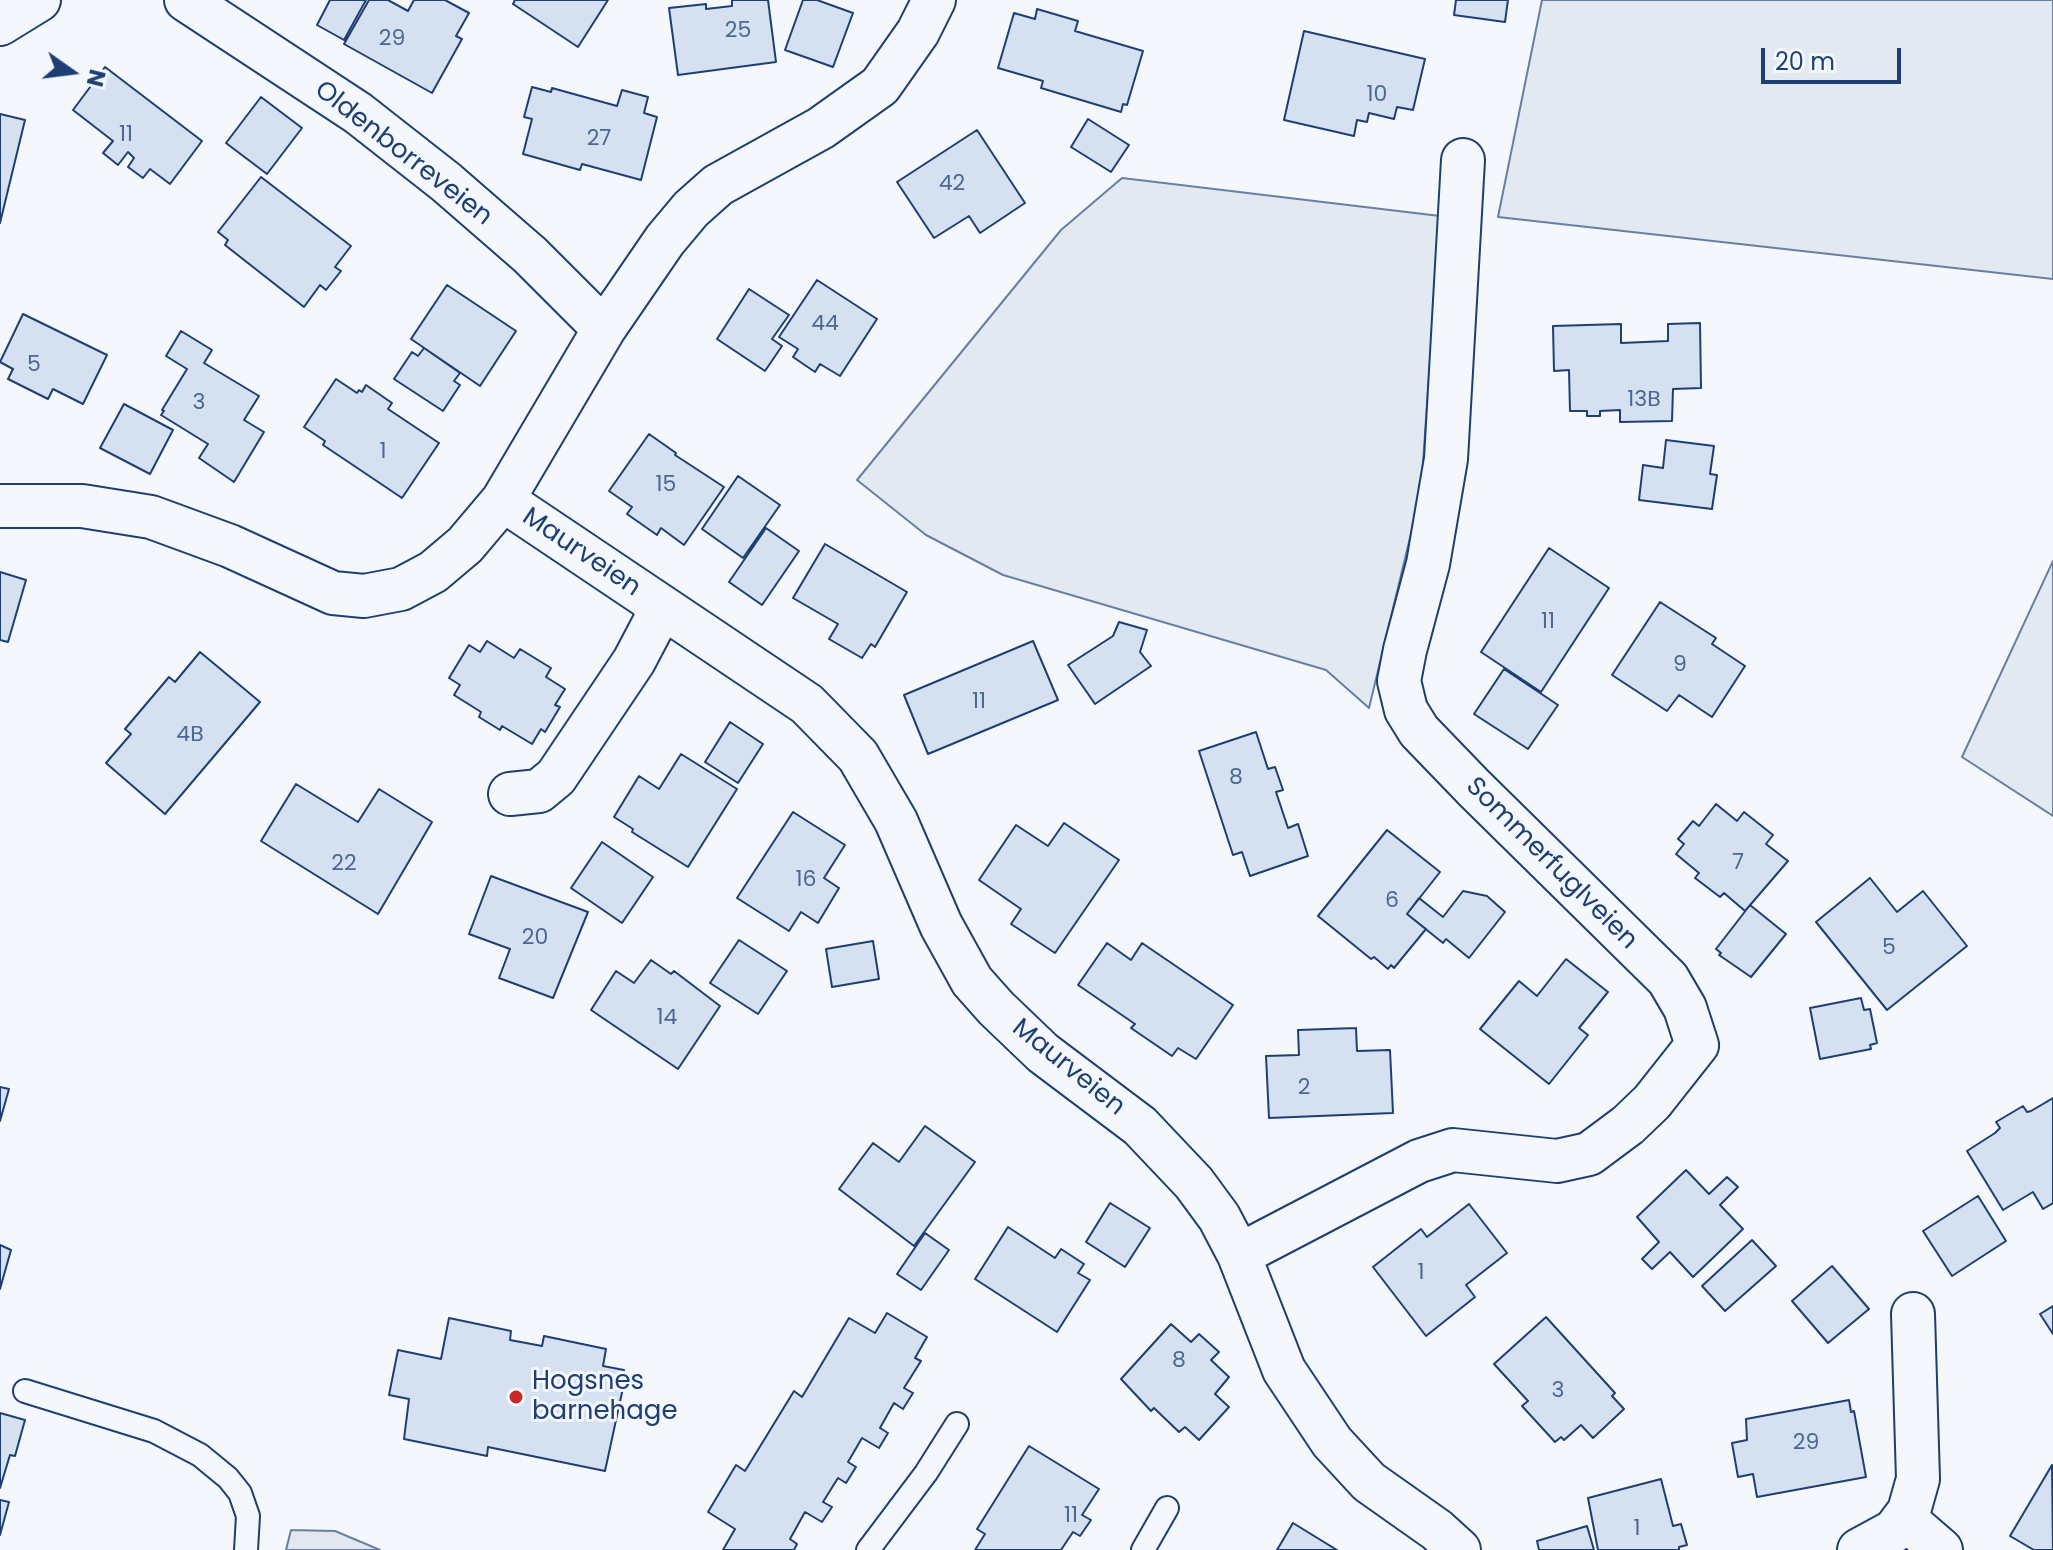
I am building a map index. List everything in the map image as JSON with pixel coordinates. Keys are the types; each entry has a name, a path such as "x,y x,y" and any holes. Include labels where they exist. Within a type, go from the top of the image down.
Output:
{"street":[{"path":"0,24 39,0"},
{"name":"Oldenborreveien","path":"186,0 369,121 530,255 604,329"},
{"path":"0,506 82,506 151,517 230,546 333,593 364,596 401,589 433,572 465,545 503,500 604,329 665,240 691,209 718,185 821,128 880,86 918,32 934,0"},
{"name":"Sommerfuglveien","path":"1239,1255 1419,1161 1453,1150 1557,1161 1589,1154 1628,1125 1652,1102 1697,1045 1685,1008 1668,979 1463,777 1419,731 1406,710 1399,681 1428,564 1446,459 1463,160"},
{"name":"Maurveien","path":"503,500 807,704 858,756 896,821 941,925 972,981 1043,1053 1140,1126 1194,1183 1219,1217 1239,1255 1284,1370 1332,1442 1369,1482 1437,1530 1459,1550"},
{"name":"Maurveien","path":"510,794 539,791 556,777 634,661 654,623 658,606"},
{"path":"1859,1550 1894,1531 1909,1511 1918,1479 1913,1314"},
{"path":"1904,1518 1941,1550"}],"lane":[{"path":"25,1391 154,1431 200,1455 228,1478 240,1493 248,1516 246,1550"},
{"path":"868,1550 926,1473 957,1424"},
{"path":"1143,1550 1167,1508"}],"shaded area":[{"path":"1542,0 2053,0 2053,279 1498,217"},
{"path":"1122,178 1440,216 1421,492 1369,708 1326,670 1003,575 926,535 857,480 1061,230"},
{"path":"2053,561 2053,816 1962,757"},
{"path":"291,1530 335,1531 380,1550 286,1550"}],"building":[{"path":"330,0 366,0 344,40 317,25"},
{"path":"369,0 388,0 408,11 414,0 445,0 469,13 456,36 462,39 432,93 344,44"},
{"path":"515,0 608,0 578,47 513,4"},
{"path":"732,0 768,0 776,62 678,75 669,8 706,4 706,9 732,6"},
{"path":"803,0 817,0 853,13 833,67 785,50"},
{"path":"1456,0 1508,0 1505,22 1454,15"},
{"path":"1037,9 1078,21 1075,31 1143,51 1127,105 1123,104 1121,112 1041,88 1043,81 998,68 1014,13 1035,19"},
{"path":"1304,31 1425,59 1413,110 1397,107 1394,119 1369,113 1367,122 1357,120 1354,136 1284,120"},
{"path":"105,67 202,141 170,184 150,169 143,178 128,167 134,158 128,152 118,165 103,153 113,141 73,110"},
{"path":"532,87 551,92 552,88 617,106 622,90 648,97 644,113 657,117 641,180 582,164 580,170 523,154 532,119 524,117"},
{"path":"261,97 302,128 267,174 226,143"},
{"path":"0,114 25,120 0,223"},
{"path":"1088,119 1129,145 1111,172 1071,147"},
{"path":"977,130 1025,203 980,233 969,216 934,238 897,182"},
{"path":"261,177 351,246 335,267 341,271 326,290 320,285 304,307 225,245 228,240 218,232"},
{"path":"817,280 877,319 840,376 820,364 815,372 793,357 798,349 779,337"},
{"path":"447,285 516,331 480,386 411,339"},
{"path":"749,289 789,315 772,339 782,346 765,371 717,339"},
{"path":"23,314 107,355 83,404 53,389 48,399 8,379 13,369 0,362"},
{"path":"1700,323 1701,388 1673,389 1672,421 1620,422 1620,410 1600,411 1600,416 1587,416 1587,411 1570,411 1569,370 1554,371 1553,326 1621,324 1621,343 1668,341 1668,324"},
{"path":"181,331 212,350 204,363 259,396 244,420 264,432 234,482 199,458 208,444 161,415 187,369 166,356"},
{"path":"424,348 460,373 454,381 460,385 443,411 394,379 412,352 418,356"},
{"path":"336,379 357,393 359,390 362,392 366,385 392,403 388,409 439,443 402,498 323,445 325,441 304,427"},
{"path":"124,404 173,430 150,474 100,448"},
{"path":"649,434 724,487 684,545 661,528 657,535 627,514 632,507 609,491"},
{"path":"1666,440 1714,446 1710,474 1717,475 1712,509 1639,500 1643,465 1663,468"},
{"path":"738,476 780,505 743,558 702,529"},
{"path":"766,528 799,551 762,605 729,582"},
{"path":"825,544 907,592 875,647 871,644 862,658 829,639 838,624 793,598"},
{"path":"1549,548 1609,588 1541,692 1481,652"},
{"path":"0,572 26,580 8,642 0,640"},
{"path":"1660,602 1716,638 1712,644 1745,666 1712,717 1679,695 1667,711 1612,675"},
{"path":"1119,622 1147,630 1140,652 1151,666 1095,704 1068,665 1113,636"},
{"path":"487,641 514,658 520,649 551,668 546,677 565,689 555,705 560,707 545,732 541,729 532,744 502,726 500,730 479,717 481,712 454,695 460,685 449,678 469,645 480,652"},
{"path":"1033,641 1058,700 928,754 904,695"},
{"path":"200,652 260,702 165,814 106,763 131,734 125,729 169,677 175,682"},
{"path":"1504,669 1558,705 1528,749 1474,714"},
{"path":"730,722 763,744 738,783 705,762"},
{"path":"1256,732 1268,769 1275,767 1283,790 1276,792 1288,828 1298,824 1308,856 1250,876 1242,852 1233,855 1199,751"},
{"path":"681,754 737,789 688,867 614,817 639,776 659,789"},
{"path":"296,784 358,822 379,789 432,822 378,914 261,841"},
{"path":"1716,804 1737,821 1744,812 1773,835 1766,844 1788,861 1745,911 1724,893 1720,897 1695,878 1699,873 1676,854 1684,844 1678,839 1693,821 1699,826"},
{"path":"793,812 845,845 824,878 839,888 818,923 801,912 789,931 737,898"},
{"path":"1064,823 1119,860 1055,953 1011,924 1021,909 979,880 1016,825 1048,846"},
{"path":"1387,830 1440,872 1407,914 1426,929 1394,968 1391,965 1388,969 1318,916"},
{"path":"602,842 653,877 622,923 571,888"},
{"path":"491,876 588,912 553,998 499,978 510,949 469,934"},
{"path":"1870,878 1897,912 1923,891 1967,946 1887,1010 1816,922"},
{"path":"1463,891 1487,896 1505,912 1469,958 1446,939 1443,943 1407,914 1419,898 1443,917"},
{"path":"1750,905 1786,934 1751,977 1719,955 1721,953 1716,949"},
{"path":"739,940 787,971 758,1014 710,983"},
{"path":"873,941 879,979 832,987 826,949"},
{"path":"1107,943 1131,960 1142,943 1233,1005 1196,1059 1178,1048 1172,1056 1131,1028 1135,1024 1078,985"},
{"path":"1566,959 1608,992 1579,1028 1588,1035 1549,1084 1480,1029 1519,981 1537,996"},
{"path":"651,960 671,974 674,971 720,1006 678,1069 591,1010 616,971 634,983"},
{"path":"1861,998 1864,1010 1870,1009 1877,1043 1870,1045 1871,1049 1820,1059 1810,1008"},
{"path":"1356,1028 1357,1051 1390,1050 1393,1113 1269,1118 1266,1056 1299,1055 1298,1030"},
{"path":"0,1087 9,1089 0,1121"},
{"path":"2053,1098 2053,1203 2043,1209 2033,1192 2003,1210 1967,1151 2000,1128 1996,1122 2023,1106 2027,1112 2031,1111"},
{"path":"925,1126 975,1162 914,1246 839,1189 873,1143 899,1162"},
{"path":"1686,1170 1709,1194 1727,1177 1738,1187 1720,1205 1743,1229 1693,1277 1670,1252 1652,1269 1642,1259 1659,1242 1637,1217"},
{"path":"1978,1196 2006,1241 1952,1276 1923,1231"},
{"path":"1110,1203 1150,1228 1125,1267 1086,1242"},
{"path":"1469,1204 1507,1253 1466,1285 1475,1297 1426,1336 1373,1267 1421,1229 1427,1237"},
{"path":"1008,1227 1055,1258 1061,1249 1084,1264 1078,1273 1090,1280 1057,1332 975,1279"},
{"path":"925,1233 949,1250 921,1290 897,1274"},
{"path":"1752,1240 1776,1266 1725,1311 1702,1286"},
{"path":"0,1245 11,1250 0,1289"},
{"path":"1832,1266 1869,1309 1828,1343 1792,1301"},
{"path":"2053,1306 2053,1334 2040,1314"},
{"path":"887,1313 927,1337 915,1358 921,1361 904,1388 913,1393 903,1409 894,1403 880,1428 888,1433 879,1448 862,1438 848,1462 856,1467 846,1483 838,1478 823,1502 832,1507 822,1522 805,1512 790,1539 797,1544 794,1550 723,1550 735,1529 708,1512 736,1465 745,1471 794,1391 802,1397 849,1318 875,1333"},
{"path":"1546,1317 1615,1393 1612,1396 1624,1409 1593,1438 1581,1425 1564,1440 1561,1437 1555,1442 1522,1406 1528,1401 1494,1364"},
{"path":"449,1318 511,1331 510,1340 542,1346 544,1336 606,1349 603,1366 624,1370 626,1374 605,1471 488,1447 487,1456 404,1439 409,1399 389,1395 398,1350 441,1359"},
{"path":"1171,1324 1191,1342 1199,1334 1219,1352 1211,1360 1229,1377 1215,1394 1229,1407 1199,1440 1185,1427 1179,1432 1154,1408 1151,1411 1121,1379"},
{"path":"1849,1400 1851,1412 1854,1411 1866,1477 1757,1497 1753,1474 1738,1477 1732,1443 1747,1440 1746,1419"},
{"path":"0,1413 25,1420 15,1456 10,1455 0,1488"},
{"path":"1029,1446 1099,1489 1082,1515 1091,1520 1080,1536 1073,1532 1061,1550 975,1550 985,1534 977,1529"},
{"path":"2052,1465 2053,1550 2034,1550 2010,1536"},
{"path":"1661,1479 1673,1526 1681,1524 1687,1545 1679,1547 1679,1550 1598,1550 1588,1498"},
{"path":"0,1500 9,1502 0,1535"},
{"path":"1293,1523 1337,1550 1277,1550"},
{"path":"1587,1526 1594,1550 1539,1550 1537,1541"}],"place":[{"name":"Hogsnes barnehage","path":"516,1397"}]}
